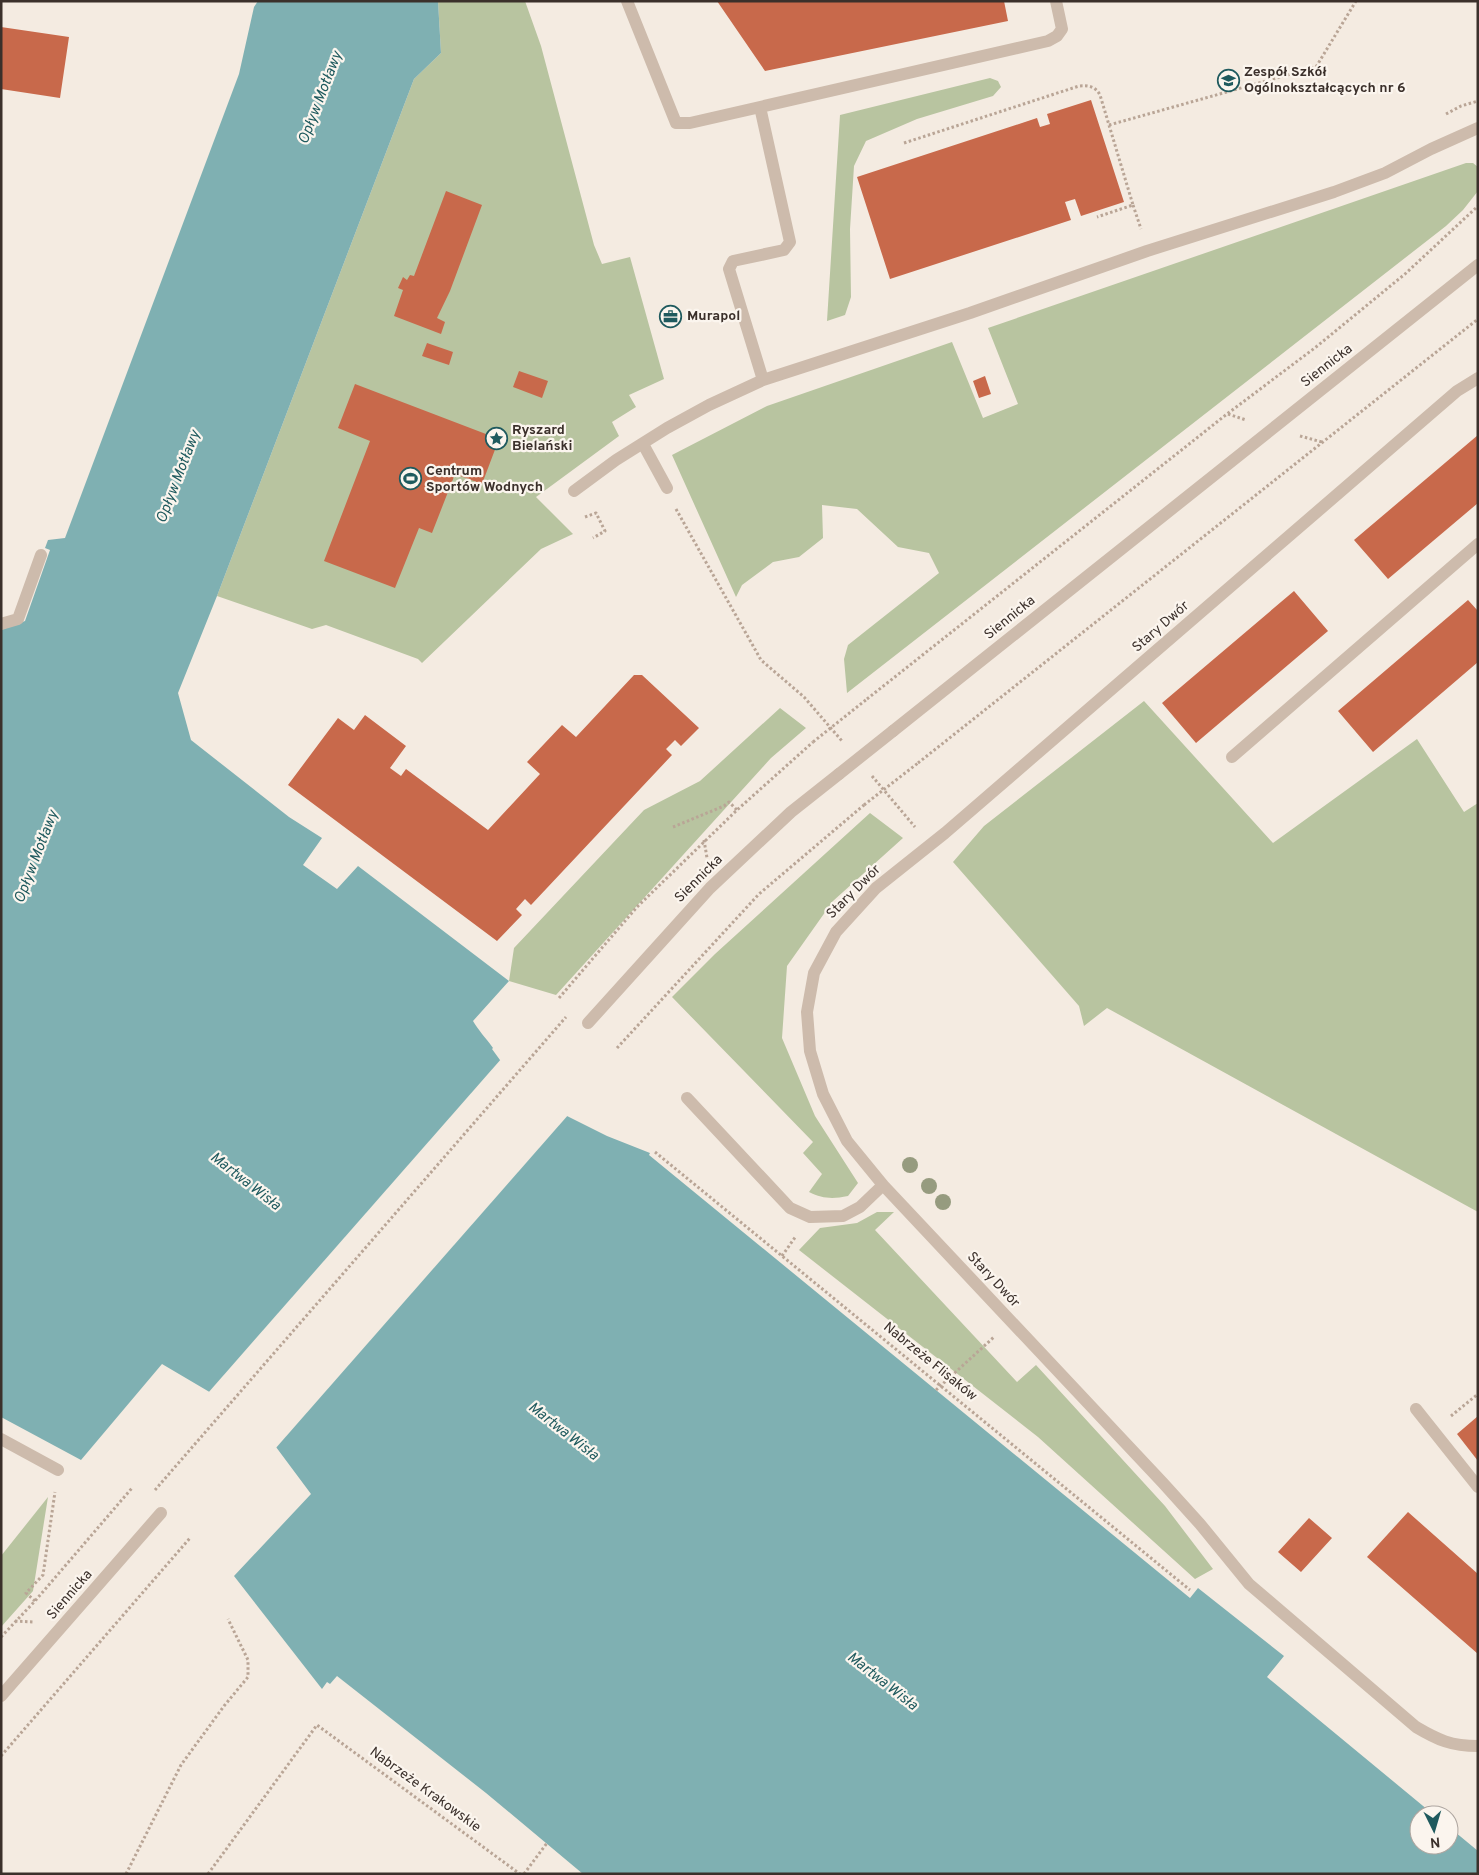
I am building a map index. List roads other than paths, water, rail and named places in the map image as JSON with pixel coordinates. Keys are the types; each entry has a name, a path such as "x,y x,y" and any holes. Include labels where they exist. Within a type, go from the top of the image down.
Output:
{"street":[{"path":"627,1 676,123 690,122 760,107 1048,41 1057,36 1062,29 1056,1"},
{"path":"760,107 790,242 784,250 733,261 729,269 763,380"},
{"path":"574,491 616,460 667,428 709,405 763,380 970,313 1147,251 1334,192 1385,173 1431,149 1478,128"},
{"name":"Siennicka","path":"588,1023 710,888 791,812 1478,265"},
{"name":"Stary Dwór","path":"1478,378 1457,391 929,846 876,888 836,932 814,973 807,1012 810,1051 823,1094 847,1141 883,1184 1163,1483 1234,1564 1249,1584 1416,1727 1439,1740 1456,1745 1478,1746"},
{"path":"643,444 667,488"},
{"path":"1232,757 1478,544"},
{"path":"1,624 18,619 41,555"},
{"path":"687,1098 790,1208 810,1217 843,1216 860,1207 883,1184"},
{"path":"1416,1408 1478,1487"},
{"path":"1,1438 58,1470"},
{"name":"Siennicka","path":"1,1696 161,1513"}],"water":[{"path":"258,1 438,1 441,53 414,79 217,596 178,693 191,740 289,817 322,838 303,865 337,889 358,866 509,981 473,1021 500,1060 567,1116 607,1136 650,1153 649,1155 1190,1598 1198,1588 1284,1656 1267,1677 1422,1805 1409,1805 1409,1855 1459,1855 1459,1835 1478,1851 1478,1874 583,1874 486,1793 337,1676 330,1684 327,1682 322,1689 234,1576 311,1494 276,1447 218,1397 162,1364 81,1460 1,1417 1,630 25,621 50,550 45,548 48,540 65,538 239,74 254,7"}],"place":[{"name":"Zespół Szkół Ogólnokształcących nr 6","path":"1228,80"},
{"name":"Murapol","path":"671,316"},
{"name":"Ryszard Bielański","path":"496,438"},
{"name":"Centrum Sportów Wodnych","path":"410,479"}],"water label":[{"name":"Opływ Motławy","path":"321,98"},
{"name":"Opływ Motławy","path":"179,477"},
{"name":"Opływ Motławy","path":"37,857"},
{"name":"Martwa Wisła","path":"245,1182"},
{"name":"Martwa Wisła","path":"563,1432"},
{"name":"Martwa Wisła","path":"882,1682"}]}
